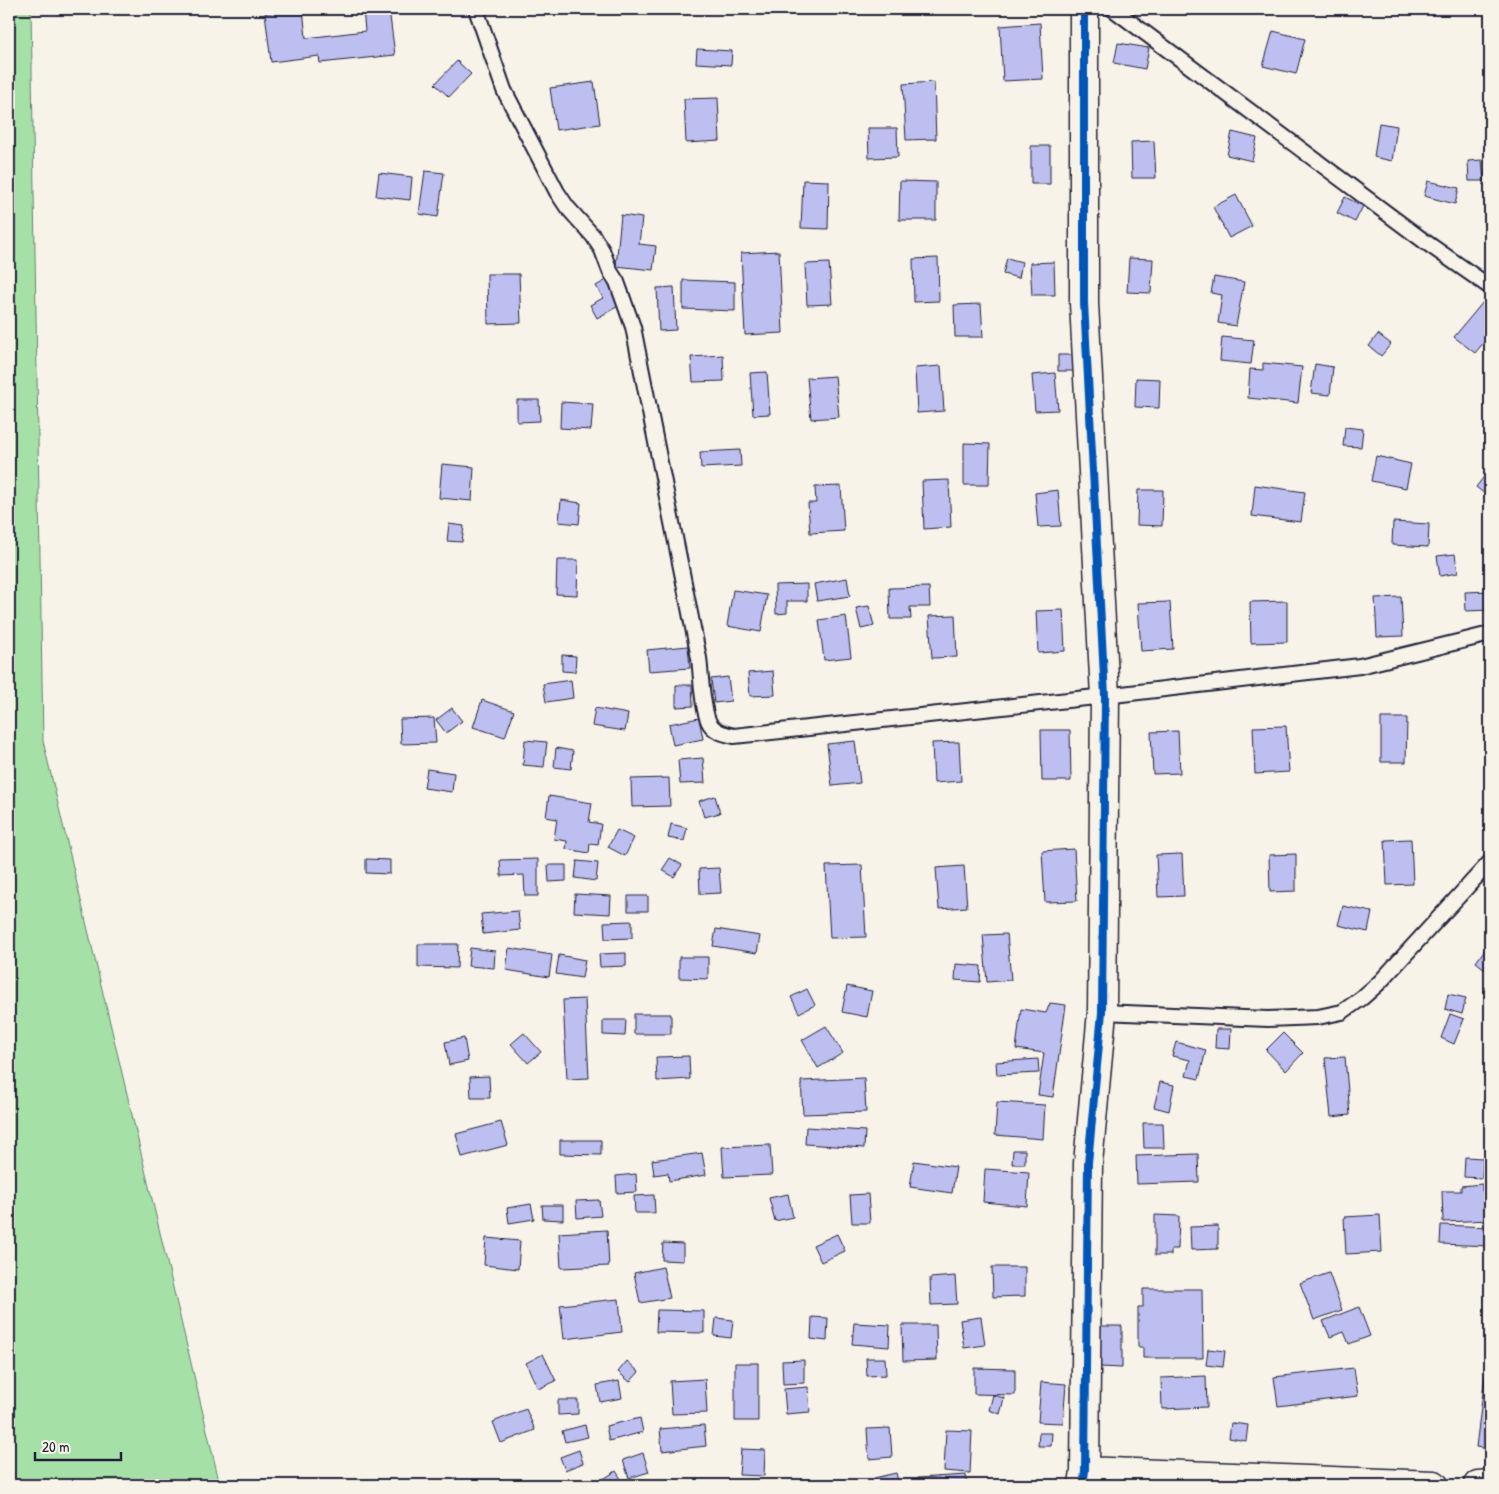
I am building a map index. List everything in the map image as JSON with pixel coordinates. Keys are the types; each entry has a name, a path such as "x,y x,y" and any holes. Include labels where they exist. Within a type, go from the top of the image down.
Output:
{"street":[{"path":"1084,9 1084,303 1105,696 1102,1012 1088,1163 1084,1478 1434,1485"},
{"path":"1478,1485 1490,1484"}],"lane":[{"path":"476,9 504,90 557,192 602,250 610,271 617,282 633,327 700,658 706,710 710,724 720,732 734,736 1360,666 1490,634"},
{"path":"1113,9 1416,235 1490,287"},
{"path":"1102,1012 1268,1019 1318,1017 1342,1012 1380,982 1490,862"}],"green space":[{"path":"9,9 31,9 43,741 220,1485 9,1485"}],"building":[{"path":"303,9 306,38 365,31 363,9 389,9 395,55 320,63 319,56 271,62 265,13"},
{"path":"1040,23 1043,79 1003,81 1000,26"},
{"path":"1273,31 1305,39 1296,74 1263,66"},
{"path":"1118,43 1149,48 1145,69 1114,63"},
{"path":"697,49 732,51 731,65 696,63"},
{"path":"457,61 471,74 449,97 435,84"},
{"path":"594,82 600,124 556,130 550,88"},
{"path":"934,82 936,139 906,140 903,84"},
{"path":"718,98 720,141 686,143 684,99"},
{"path":"1379,123 1397,126 1392,161 1374,157"},
{"path":"868,128 897,128 898,157 869,158"},
{"path":"1232,132 1257,138 1252,161 1227,155"},
{"path":"1154,141 1156,178 1132,178 1131,142"},
{"path":"1031,146 1050,146 1050,184 1031,184"},
{"path":"1482,160 1484,181 1469,181 1468,161"},
{"path":"425,171 444,173 438,217 419,214"},
{"path":"379,173 412,177 410,200 376,196"},
{"path":"803,180 829,181 828,229 801,228"},
{"path":"900,181 936,182 936,220 899,220"},
{"path":"1428,181 1459,188 1455,204 1424,196"},
{"path":"1236,195 1252,226 1229,238 1213,207"},
{"path":"1345,197 1363,206 1355,222 1337,213"},
{"path":"621,215 642,218 639,244 656,246 653,270 616,266"},
{"path":"779,251 783,333 745,335 741,253"},
{"path":"938,258 939,301 914,302 913,259"},
{"path":"1007,258 1022,262 1019,278 1003,274"},
{"path":"1129,258 1153,259 1151,293 1127,292"},
{"path":"1054,262 1055,295 1032,295 1030,263"},
{"path":"829,263 832,304 807,305 805,264"},
{"path":"487,274 519,274 521,323 488,324"},
{"path":"1214,277 1244,282 1236,326 1218,323 1222,295 1211,293"},
{"path":"608,279 622,304 597,318 590,305 603,298 596,286"},
{"path":"683,280 735,282 735,311 683,309"},
{"path":"674,287 676,330 659,331 657,288"},
{"path":"1488,296 1490,299 1490,335 1475,353 1454,337"},
{"path":"981,304 983,337 955,337 954,305"},
{"path":"1378,334 1391,344 1381,356 1369,346"},
{"path":"1222,337 1254,340 1251,364 1220,361"},
{"path":"723,355 724,381 693,382 691,357"},
{"path":"1058,355 1076,355 1077,371 1058,371"},
{"path":"1263,363 1302,367 1298,403 1248,398 1250,369 1263,370"},
{"path":"1315,364 1333,367 1330,395 1311,393"},
{"path":"941,366 944,411 917,413 915,368"},
{"path":"767,372 770,414 753,415 750,373"},
{"path":"1055,373 1058,410 1035,411 1032,375"},
{"path":"835,376 839,417 811,419 807,378"},
{"path":"1136,378 1160,379 1159,408 1135,407"},
{"path":"517,400 539,400 540,421 517,422"},
{"path":"561,402 593,404 591,430 560,428"},
{"path":"1345,427 1363,429 1361,447 1343,446"},
{"path":"964,443 990,444 989,485 964,485"},
{"path":"740,450 741,466 701,468 700,452"},
{"path":"1376,456 1411,464 1406,488 1371,481"},
{"path":"442,464 474,467 472,501 439,498"},
{"path":"1490,469 1490,498 1476,487"},
{"path":"949,480 951,527 924,529 922,481"},
{"path":"1255,485 1305,492 1301,522 1252,516"},
{"path":"841,486 844,531 810,533 808,503 816,503 815,487"},
{"path":"1058,490 1061,526 1038,527 1035,493"},
{"path":"1138,490 1163,490 1162,526 1137,525"},
{"path":"561,500 581,503 579,524 559,522"},
{"path":"1393,522 1429,524 1428,547 1392,545"},
{"path":"449,524 464,526 462,542 447,541"},
{"path":"1455,554 1458,573 1440,576 1437,556"},
{"path":"557,560 578,560 577,595 556,594"},
{"path":"847,578 850,596 817,601 814,584"},
{"path":"807,584 807,601 787,601 787,613 776,614 775,585"},
{"path":"929,587 930,607 910,607 911,619 890,619 889,588"},
{"path":"733,590 767,595 761,632 727,626"},
{"path":"1490,591 1490,610 1466,611 1465,592"},
{"path":"1401,597 1403,636 1377,637 1375,598"},
{"path":"1287,601 1287,642 1251,643 1250,602"},
{"path":"1170,602 1173,649 1141,651 1138,603"},
{"path":"869,606 874,626 861,629 856,608"},
{"path":"1063,610 1065,651 1038,653 1036,611"},
{"path":"955,615 957,657 932,658 929,616"},
{"path":"846,616 851,657 824,660 819,620"},
{"path":"688,646 690,668 649,671 647,650"},
{"path":"562,655 576,656 575,672 562,671"},
{"path":"773,671 775,695 750,696 748,673"},
{"path":"728,677 731,701 714,703 711,679"},
{"path":"571,680 573,698 546,702 543,684"},
{"path":"676,685 692,685 693,706 676,707"},
{"path":"482,700 514,711 505,737 473,727"},
{"path":"452,708 462,721 446,733 436,720"},
{"path":"595,708 628,714 625,731 592,726"},
{"path":"434,718 436,743 401,744 400,719"},
{"path":"699,718 703,739 673,745 669,724"},
{"path":"1381,718 1407,718 1406,762 1381,762"},
{"path":"1286,726 1289,772 1255,774 1253,727"},
{"path":"1041,730 1070,730 1071,781 1042,781"},
{"path":"1178,731 1180,773 1153,774 1151,732"},
{"path":"525,740 547,742 544,767 523,765"},
{"path":"855,741 860,783 832,786 827,744"},
{"path":"959,742 961,781 934,783 932,743"},
{"path":"556,748 573,751 571,769 554,767"},
{"path":"703,758 705,783 680,784 678,760"},
{"path":"427,769 454,773 452,792 424,788"},
{"path":"669,778 670,806 632,807 631,779"},
{"path":"549,796 592,803 589,822 601,824 598,845 590,844 589,853 566,849 567,841 554,839 557,819 546,817"},
{"path":"715,796 720,813 704,817 699,801"},
{"path":"671,824 687,828 684,841 668,838"},
{"path":"617,830 634,838 625,856 608,847"},
{"path":"1411,839 1413,884 1387,885 1385,840"},
{"path":"1074,849 1077,901 1045,902 1042,851"},
{"path":"1182,854 1184,896 1158,897 1156,855"},
{"path":"1296,854 1296,891 1270,892 1269,855"},
{"path":"670,858 682,865 674,877 662,870"},
{"path":"366,859 390,860 390,874 366,873"},
{"path":"538,859 538,896 525,896 524,875 501,876 500,860"},
{"path":"577,861 598,863 596,881 575,878"},
{"path":"548,865 566,865 566,881 549,882"},
{"path":"862,865 866,937 830,938 826,866"},
{"path":"964,866 967,907 939,909 936,868"},
{"path":"719,868 721,893 700,894 699,869"},
{"path":"575,894 611,896 610,914 574,912"},
{"path":"628,896 648,896 648,911 628,911"},
{"path":"1343,906 1372,912 1368,932 1338,925"},
{"path":"518,911 520,930 483,934 481,914"},
{"path":"632,921 632,938 605,939 604,922"},
{"path":"716,929 760,936 757,953 713,946"},
{"path":"1007,934 1011,980 987,982 983,935"},
{"path":"1490,942 1490,973 1476,962"},
{"path":"418,944 458,944 457,968 418,967"},
{"path":"470,948 495,951 494,968 468,966"},
{"path":"509,948 552,955 549,977 506,970"},
{"path":"626,953 626,966 600,967 599,954"},
{"path":"559,955 585,960 582,978 556,974"},
{"path":"679,957 708,957 708,979 679,978"},
{"path":"956,964 981,966 980,982 955,980"},
{"path":"847,986 872,991 867,1017 842,1012"},
{"path":"807,989 815,1005 799,1013 791,997"},
{"path":"1448,994 1466,998 1462,1014 1445,1009"},
{"path":"585,999 589,1078 567,1079 563,1000"},
{"path":"1050,1003 1066,1005 1053,1097 1038,1095 1044,1053 1016,1049 1021,1009 1046,1013"},
{"path":"634,1014 671,1014 671,1034 634,1034"},
{"path":"1450,1014 1464,1019 1454,1044 1441,1038"},
{"path":"603,1020 626,1020 625,1036 603,1035"},
{"path":"826,1026 843,1053 818,1068 802,1040"},
{"path":"1216,1029 1231,1029 1230,1049 1215,1048"},
{"path":"524,1033 541,1052 528,1063 511,1044"},
{"path":"1283,1033 1303,1053 1286,1071 1266,1050"},
{"path":"464,1038 468,1061 449,1065 445,1042"},
{"path":"1176,1042 1206,1050 1199,1079 1186,1076 1190,1060 1172,1056"},
{"path":"689,1056 690,1079 657,1081 656,1057"},
{"path":"1345,1057 1350,1115 1331,1117 1325,1058"},
{"path":"1038,1059 1039,1073 997,1075 996,1062"},
{"path":"489,1076 490,1098 471,1098 470,1077"},
{"path":"864,1078 866,1112 803,1114 801,1081"},
{"path":"1160,1082 1174,1085 1169,1111 1154,1107"},
{"path":"997,1102 1045,1105 1043,1139 995,1135"},
{"path":"501,1122 508,1145 462,1157 456,1134"},
{"path":"1143,1123 1163,1123 1164,1148 1144,1148"},
{"path":"806,1127 865,1131 864,1148 805,1144"},
{"path":"560,1140 601,1140 601,1155 560,1154"},
{"path":"770,1145 772,1175 724,1177 722,1147"},
{"path":"1013,1150 1025,1150 1025,1164 1012,1164"},
{"path":"702,1153 706,1175 669,1181 668,1173 654,1175 652,1160"},
{"path":"1198,1154 1199,1182 1137,1184 1136,1156"},
{"path":"1465,1157 1483,1158 1482,1178 1464,1177"},
{"path":"914,1161 956,1167 952,1193 910,1187"},
{"path":"985,1169 1029,1172 1027,1206 983,1202"},
{"path":"636,1174 637,1192 617,1193 616,1176"},
{"path":"1482,1184 1482,1191 1490,1191 1490,1220 1443,1222 1442,1191 1461,1191 1461,1186"},
{"path":"788,1194 793,1217 775,1221 769,1198"},
{"path":"868,1194 870,1223 852,1223 850,1195"},
{"path":"654,1195 655,1213 635,1213 634,1196"},
{"path":"599,1200 601,1216 577,1218 576,1201"},
{"path":"531,1204 534,1219 509,1223 507,1208"},
{"path":"542,1205 563,1205 563,1220 543,1219"},
{"path":"1155,1215 1179,1216 1178,1249 1171,1249 1171,1255 1155,1255"},
{"path":"1380,1215 1382,1252 1346,1254 1344,1217"},
{"path":"1441,1225 1490,1227 1490,1246 1440,1244"},
{"path":"1218,1226 1218,1249 1191,1250 1190,1227"},
{"path":"607,1230 609,1266 561,1268 559,1233"},
{"path":"837,1234 845,1251 821,1262 813,1245"},
{"path":"486,1238 520,1241 518,1269 484,1265"},
{"path":"663,1243 683,1244 683,1261 662,1260"},
{"path":"663,1267 670,1298 640,1303 634,1273"},
{"path":"992,1267 1025,1267 1025,1296 993,1297"},
{"path":"1329,1273 1342,1310 1314,1320 1300,1283"},
{"path":"955,1276 957,1304 931,1305 930,1278"},
{"path":"1143,1289 1202,1289 1203,1358 1143,1358 1143,1347 1138,1347 1138,1307 1143,1307"},
{"path":"619,1299 622,1332 564,1339 560,1305"},
{"path":"1359,1307 1370,1336 1349,1344 1344,1332 1330,1337 1323,1321"},
{"path":"657,1310 704,1311 704,1333 656,1332"},
{"path":"812,1317 828,1318 827,1341 811,1339"},
{"path":"981,1317 985,1345 964,1348 960,1320"},
{"path":"716,1318 733,1320 731,1338 714,1336"},
{"path":"854,1323 890,1325 889,1347 852,1344"},
{"path":"902,1325 936,1325 937,1360 903,1361"},
{"path":"1100,1326 1122,1326 1122,1368 1100,1367"},
{"path":"1490,1336 1490,1449 1476,1447"},
{"path":"1208,1349 1225,1351 1223,1367 1206,1365"},
{"path":"543,1354 556,1381 538,1389 526,1363"},
{"path":"866,1358 885,1358 886,1375 867,1376"},
{"path":"804,1360 804,1383 783,1384 782,1361"},
{"path":"627,1361 639,1372 630,1382 618,1372"},
{"path":"735,1363 758,1363 758,1421 735,1421"},
{"path":"974,1368 1015,1369 1015,1395 974,1394"},
{"path":"1354,1368 1358,1396 1278,1406 1274,1377"},
{"path":"1206,1376 1207,1407 1162,1409 1161,1378"},
{"path":"705,1379 707,1413 672,1414 670,1381"},
{"path":"619,1381 622,1398 600,1402 597,1385"},
{"path":"1041,1382 1066,1384 1063,1423 1038,1422"},
{"path":"808,1387 810,1412 786,1414 784,1389"},
{"path":"993,1395 1004,1398 1000,1414 989,1410"},
{"path":"558,1400 578,1400 578,1414 558,1415"},
{"path":"526,1409 535,1430 501,1443 493,1422"},
{"path":"640,1418 643,1432 609,1441 606,1426"},
{"path":"1231,1423 1248,1425 1246,1441 1229,1438"},
{"path":"585,1425 588,1437 565,1442 562,1431"},
{"path":"704,1425 706,1446 662,1451 660,1429"},
{"path":"890,1428 892,1457 869,1459 867,1429"},
{"path":"946,1430 972,1431 970,1473 944,1471"},
{"path":"1039,1433 1052,1433 1051,1446 1038,1446"},
{"path":"741,1449 765,1450 764,1476 739,1475"},
{"path":"579,1450 583,1463 565,1470 560,1457"},
{"path":"643,1453 649,1472 629,1478 623,1460"},
{"path":"616,1471 625,1485 594,1485"},
{"path":"896,1473 899,1485 875,1485 874,1478"},
{"path":"966,1475 967,1485 918,1485 918,1478"}],"cycle path":[{"path":"1083,1485 1085,1471 1088,1163 1102,1012 1105,696 1084,303 1084,9"}]}
